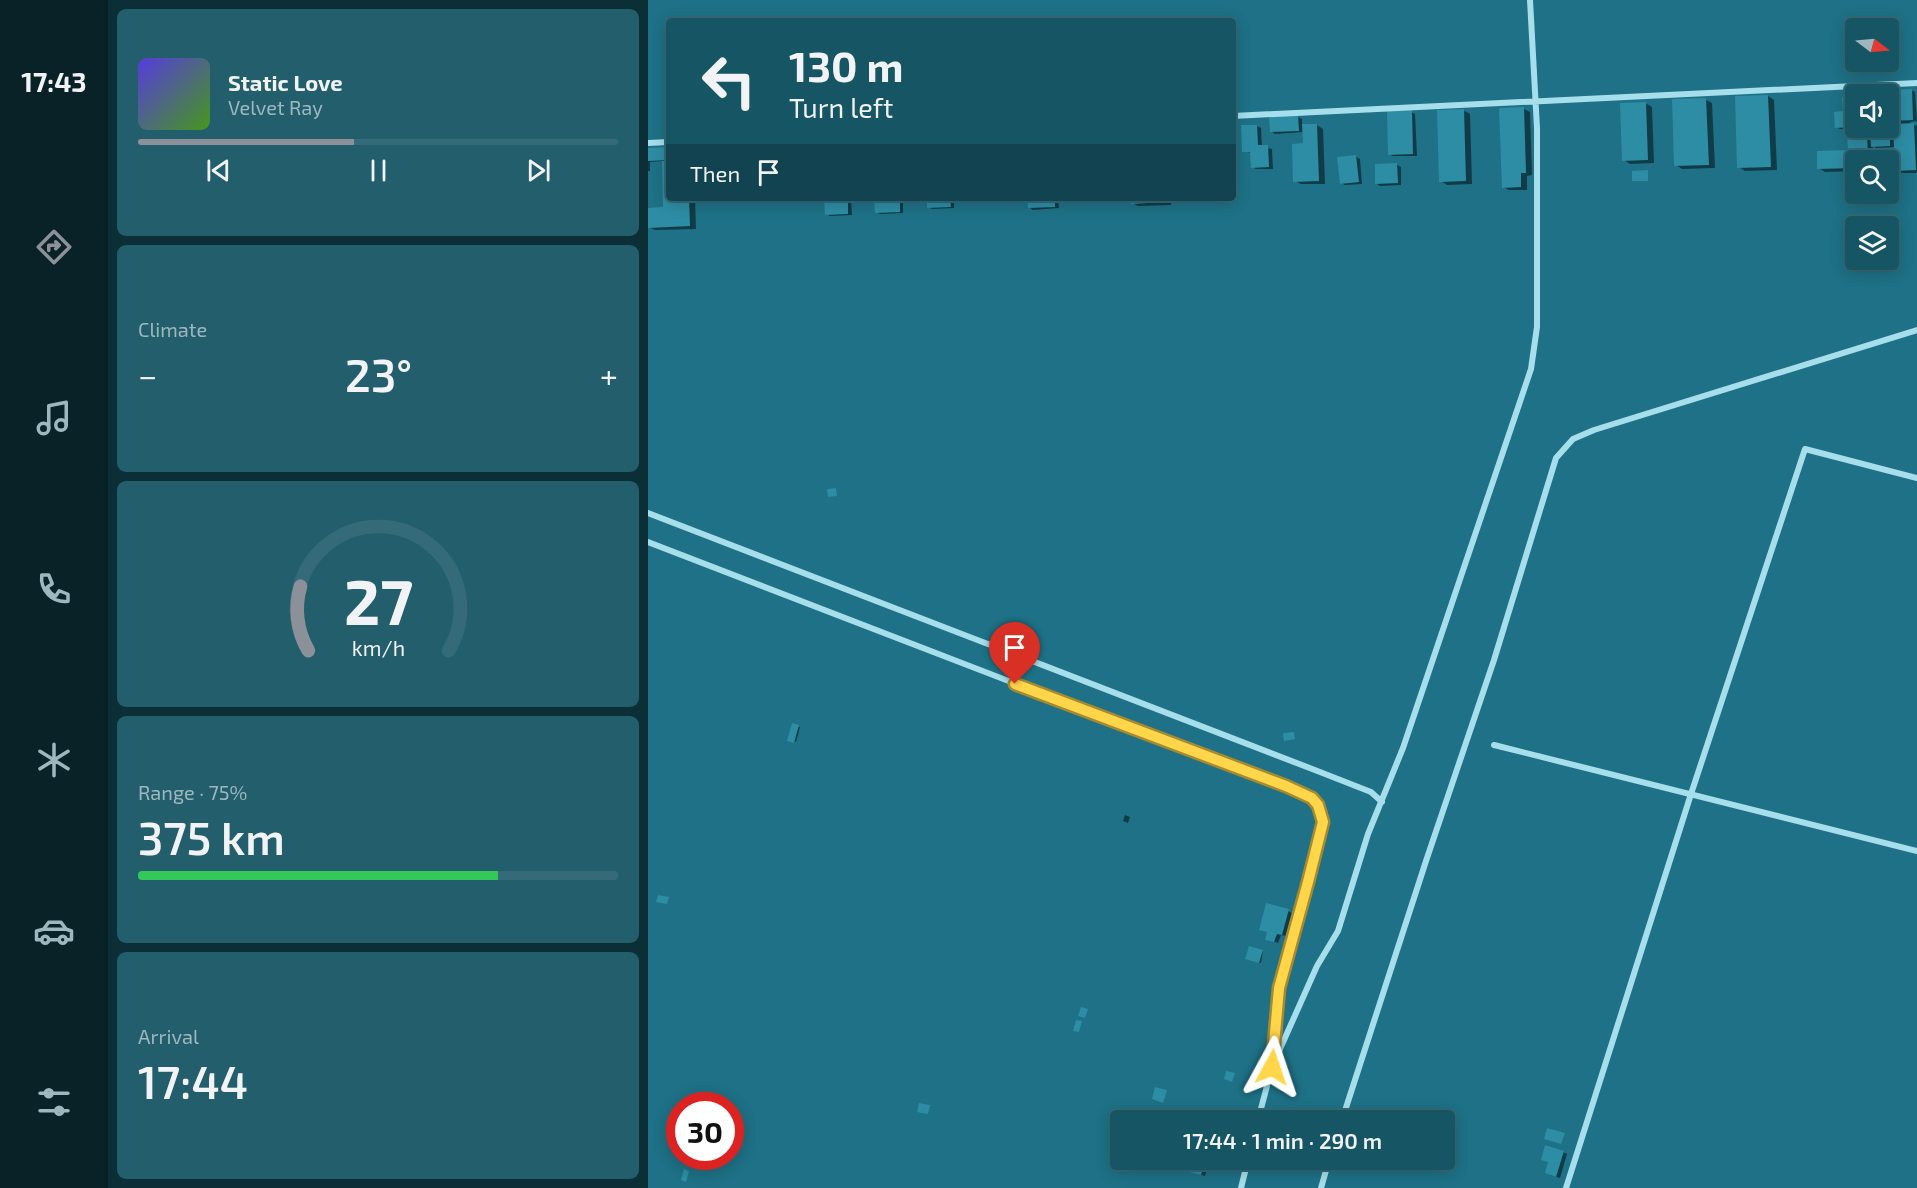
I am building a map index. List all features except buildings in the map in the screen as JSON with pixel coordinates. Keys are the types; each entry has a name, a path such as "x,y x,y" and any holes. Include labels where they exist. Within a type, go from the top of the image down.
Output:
{"street":[{"path":"1261,1110 1272,1067 1317,966 1338,931 1368,834 1402,748 1531,369 1537,327 1537,101 1533,72 1530,0"},
{"path":"1236,116 1917,83"},
{"path":"648,143 666,142"},
{"path":"1345,1110 1494,660 1556,458 1573,439 1594,430 1917,330"},
{"path":"1566,1188 1804,449 1917,478"},
{"path":"648,513 1371,792 1382,802"},
{"path":"648,542 1312,798 1318,805 1323,822 1279,988 1272,1067"},
{"path":"1494,745 1917,851"},
{"path":"1241,1188 1246,1170"},
{"path":"1320,1188 1326,1170"}],"route":[{"path":"1015,684 1286,786 1312,798 1318,805 1323,822 1279,988 1272,1067"}]}
